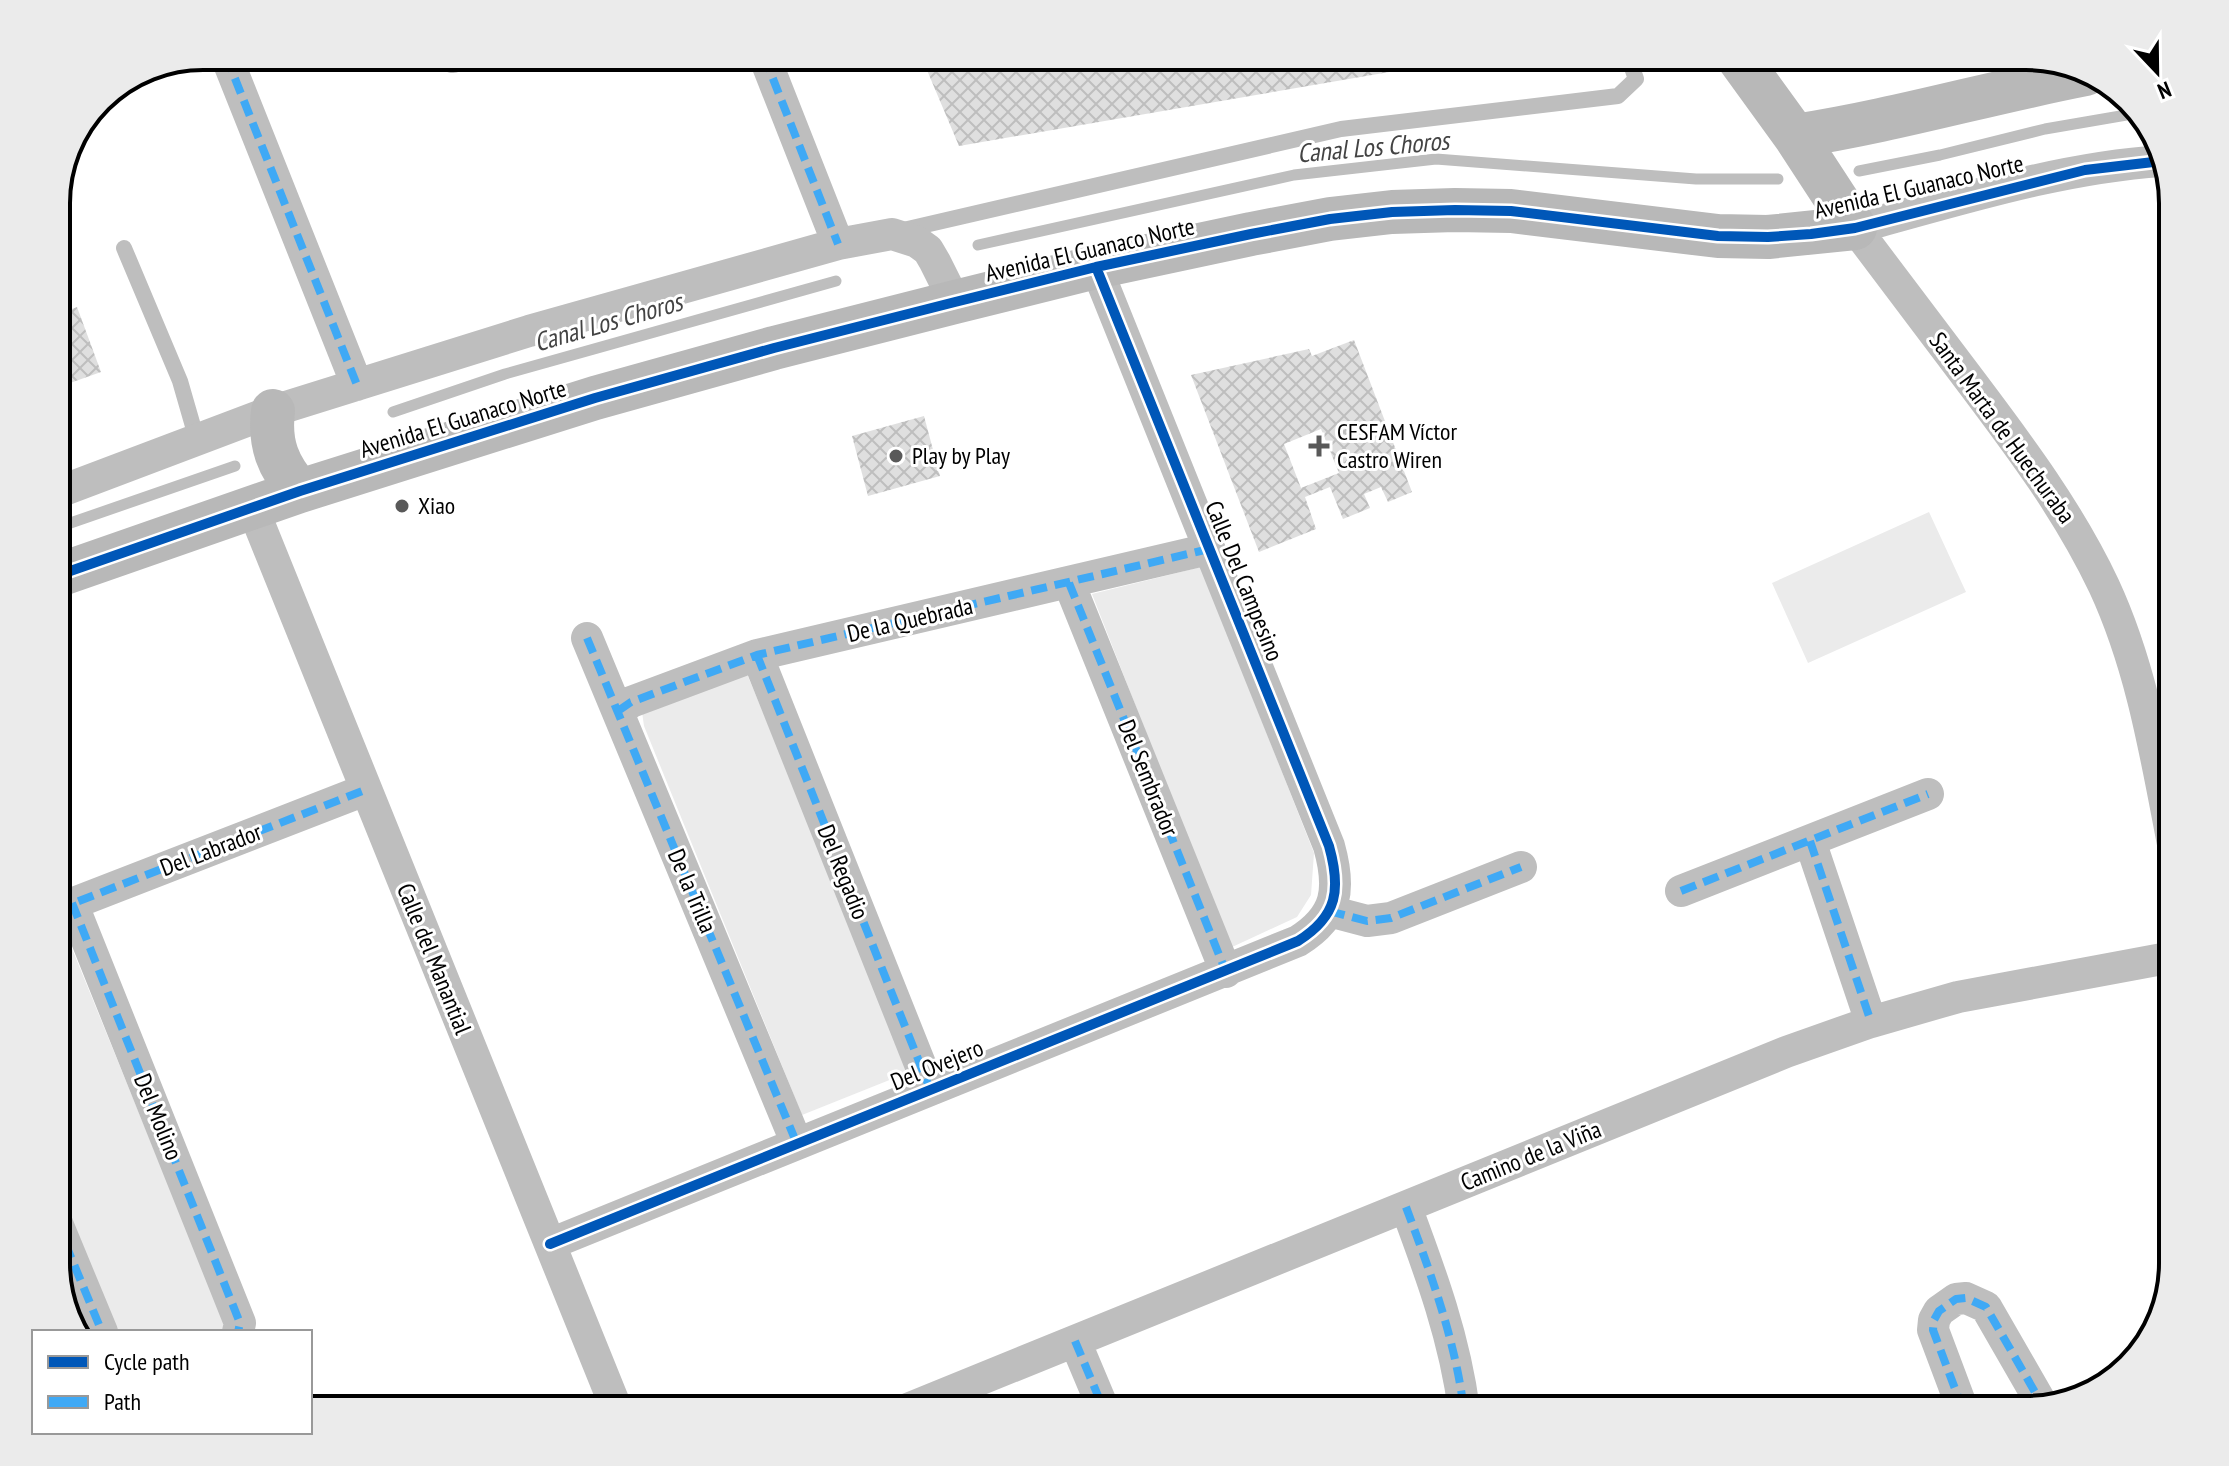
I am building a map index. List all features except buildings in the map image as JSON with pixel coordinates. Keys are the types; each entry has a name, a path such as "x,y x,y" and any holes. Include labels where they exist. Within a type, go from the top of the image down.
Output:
{"street":[{"path":"232,70 357,385"},
{"path":"770,70 838,244"},
{"name":"Santa Marta de Huechuraba","path":"1747,70 1855,228 2024,451 2079,536 2126,640 2143,693 2159,774"},
{"path":"1795,136 1856,127 2070,78"},
{"name":"Avenida El Guanaco Norte","path":"70,571 300,491 595,398 774,348 1096,267 1303,224 1392,212 1511,211 1718,236 1768,237 1855,228 2054,176 2152,162"},
{"path":"70,488 273,411 529,331 879,235 905,236 928,250 955,302"},
{"name":"Calle Del Campesino","path":"1096,267 1329,846 1336,882 1335,897 1329,911"},
{"path":"273,411 275,453 288,478 300,491"},
{"name":"Calle del Manantial","path":"253,509 611,1396"},
{"name":"De la Quebrada","path":"618,711 631,702 757,655 1209,549"},
{"name":"Del Sembrador","path":"1069,583 1226,972"},
{"name":"De la Trilla","path":"587,638 797,1144"},
{"name":"Del Regadio","path":"757,655 930,1089"},
{"name":"Del Labrador","path":"70,904 365,790"},
{"path":"1681,891 1928,794"},
{"path":"1810,841 1871,1022"},
{"path":"1329,911 1367,921 1391,918 1521,867"},
{"name":"Del Ovejero","path":"550,1244 1226,972 1298,941 1321,924 1329,911"},
{"name":"Del Molino","path":"70,920 240,1323 238,1330"},
{"name":"Camino de la Viña","path":"939,1396 1772,1058 1871,1022 1958,997 2159,960"},
{"path":"1406,1207 1438,1293 1459,1372 1462,1396"},
{"path":"70,1255 101,1330"},
{"path":"1958,1396 1933,1330 1934,1320 1946,1304 1966,1298 1986,1307 2037,1395"},
{"path":"1075,1341 1098,1396"}],"lane":[{"path":"879,235 1341,129 1618,96 1636,79 1633,70"},
{"path":"124,248 180,381 197,440"}],"shaded area":[{"path":"1929,512 1966,592 1808,663 1772,583"},
{"path":"1201,567 1314,853 1311,895 1297,917 1230,948 1092,594"},
{"path":"747,674 912,1071 802,1115 644,726 641,705"},
{"path":"70,944 226,1327 225,1330 117,1330 70,1214"}],"waterway":[{"name":"Canal Los Choros","path":"1859,171 2045,129 2126,115"},
{"name":"Canal Los Choros","path":"978,245 1294,175 1436,159 1696,179 1778,179"},
{"name":"Canal Los Choros","path":"393,412 505,374 836,281"},
{"name":"Canal Los Choros","path":"70,523 235,466"}],"marked path":[{"path":"232,70 357,385"},
{"path":"770,70 838,244"},
{"path":"618,711 631,702 757,655 1209,549"},
{"path":"1069,583 1226,972"},
{"path":"587,638 797,1144"},
{"path":"757,655 930,1089"},
{"path":"70,905 365,790"},
{"path":"1681,891 1928,794"},
{"path":"1810,841 1871,1022"},
{"path":"1329,911 1367,921 1391,918 1521,867"},
{"path":"72,903 240,1323 238,1330"},
{"path":"1406,1207 1448,1332 1462,1396"},
{"path":"70,1255 101,1330"},
{"path":"1958,1396 1933,1330 1939,1311 1956,1299 1966,1298 1986,1307 2037,1395"},
{"path":"1075,1341 1098,1396"}],"cycle path":[{"path":"70,571 300,491 595,398 955,302 1096,267 1251,234 1330,219 1392,212 1455,210 1511,211 1718,236 1811,234 1855,228 2085,170 2152,162"},
{"path":"550,1244 1298,941 1311,932 1329,911 1335,888 1329,846 1096,267"}],"place":[{"name":"CESFAM Víctor Castro Wiren","path":"1319,446"},
{"name":"Play by Play","path":"896,456"},
{"name":"Xiao","path":"402,506"}]}
